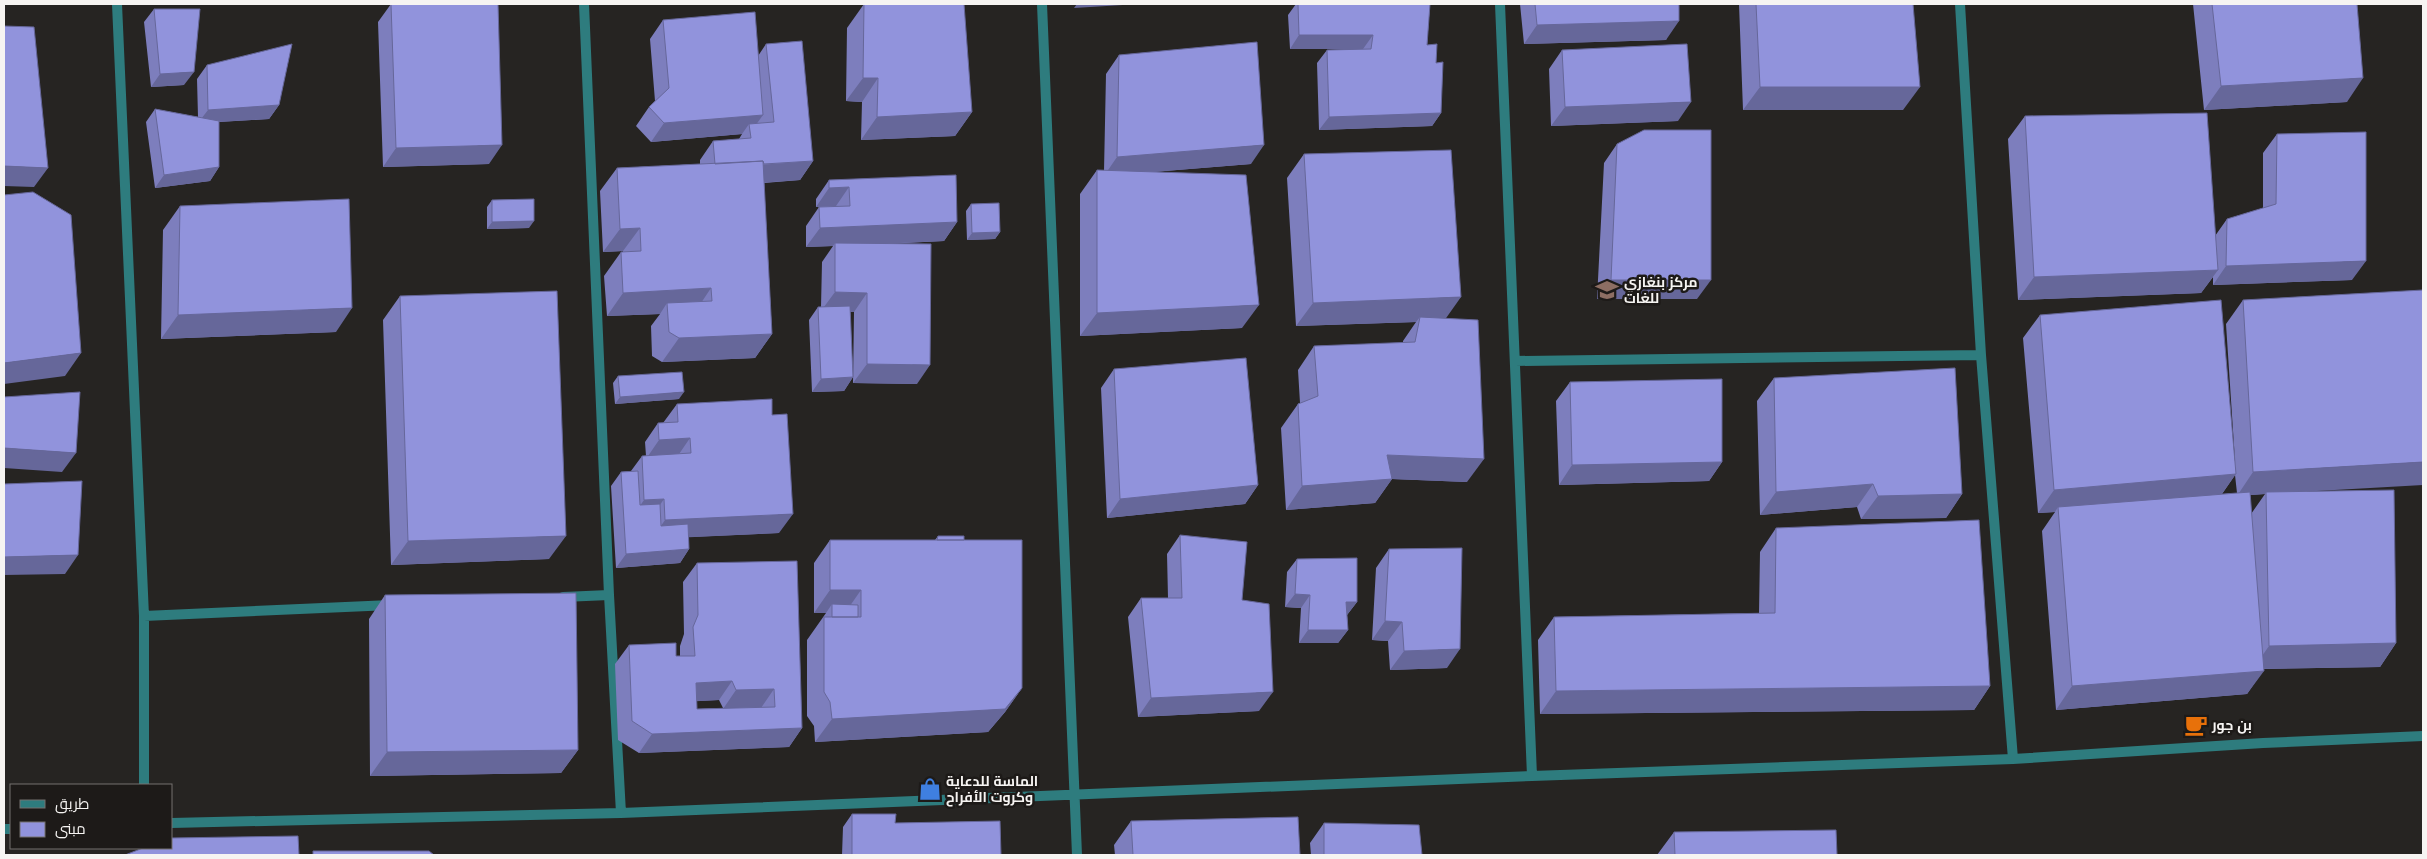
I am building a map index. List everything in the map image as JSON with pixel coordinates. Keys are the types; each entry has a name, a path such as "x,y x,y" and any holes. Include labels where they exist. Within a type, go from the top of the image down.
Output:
{"street":[{"path":"117,4 144,616 144,784"},
{"path":"584,4 609,595 621,813"},
{"path":"1042,4 1077,855"},
{"path":"1500,4 1532,776"},
{"path":"1960,4 1980,354 2013,759"},
{"path":"1515,360 1980,354"},
{"path":"550,598 609,595"},
{"path":"144,616 401,604"},
{"path":"172,823 621,813 1532,776 2013,759 2263,743 2423,736"}],"building":[{"path":"391,4 498,4 502,145 396,148"},
{"path":"864,4 964,4 972,112 877,117 878,78 863,78"},
{"path":"1298,4 1430,4 1427,45 1437,44 1436,63 1443,62 1441,113 1329,117 1327,50 1371,49 1373,35 1299,35"},
{"path":"1535,4 1679,4 1679,21 1537,25"},
{"path":"1756,4 1913,4 1920,87 1760,87"},
{"path":"2212,4 2357,4 2363,78 2221,86"},
{"path":"154,9 200,9 194,72 160,74"},
{"path":"755,12 763,115 664,123 649,107 669,88 663,20"},
{"path":"4,26 34,27 48,168 4,166"},
{"path":"802,41 813,161 764,164 763,161 715,164 713,141 751,138 749,124 774,122 766,44"},
{"path":"1257,42 1264,145 1117,157 1119,55"},
{"path":"292,44 279,105 208,110 207,65"},
{"path":"1687,44 1691,102 1565,107 1562,50"},
{"path":"155,109 219,121 219,167 164,175"},
{"path":"2207,113 2218,270 2034,277 2025,116"},
{"path":"1644,130 1711,130 1711,280 1611,280 1617,144"},
{"path":"2366,132 2366,261 2226,266 2227,219 2276,204 2277,134"},
{"path":"1451,150 1461,297 1313,303 1304,154"},
{"path":"763,161 772,334 679,338 669,332 667,303 712,301 711,288 623,293 621,252 641,251 640,228 620,229 617,168"},
{"path":"1097,170 1246,175 1259,305 1097,313"},
{"path":"956,175 957,222 820,228 819,207 850,206 849,187 829,188 829,180"},
{"path":"33,192 71,215 81,353 4,363 4,195"},
{"path":"349,199 352,308 178,315 180,206"},
{"path":"534,199 534,221 492,222 492,200"},
{"path":"999,203 1000,232 972,233 971,204"},
{"path":"835,243 931,244 930,365 867,364 867,293 835,292"},
{"path":"2423,290 2423,462 2253,472 2243,300"},
{"path":"557,291 566,536 408,541 400,296"},
{"path":"2221,300 2236,474 2054,490 2040,315"},
{"path":"850,306 853,377 821,379 818,307"},
{"path":"1420,317 1478,320 1484,459 1387,455 1392,479 1302,486 1298,404 1318,396 1314,346 1415,342"},
{"path":"1246,358 1258,485 1120,499 1114,369"},
{"path":"1955,368 1962,494 1878,496 1873,484 1776,492 1774,378"},
{"path":"682,372 684,392 620,397 618,376"},
{"path":"1722,379 1722,462 1572,465 1570,382"},
{"path":"80,392 76,453 4,448 4,397"},
{"path":"772,399 772,415 787,414 793,514 665,520 664,499 644,500 642,456 691,453 690,438 659,440 658,423 678,422 677,404"},
{"path":"638,471 640,505 660,504 661,526 688,524 689,549 626,554 621,472"},
{"path":"82,481 78,555 4,557 4,484"},
{"path":"2394,490 2396,643 2269,646 2266,492"},
{"path":"2250,492 2264,671 2072,686 2058,507"},
{"path":"1979,520 1990,686 1556,691 1554,617 1775,613 1776,528"},
{"path":"1180,535 1247,542 1242,600 1269,604 1273,692 1151,698 1141,598 1182,598"},
{"path":"938,536 964,536 964,540 937,540"},
{"path":"830,540 1022,540 1022,688 1005,709 832,719 830,702 824,692 824,617 861,617 861,590 830,590"},
{"path":"1462,548 1460,649 1404,651 1402,622 1385,621 1389,549"},
{"path":"1357,558 1357,602 1346,602 1348,630 1308,630 1310,595 1295,594 1297,559"},
{"path":"797,561 802,728 652,734 632,721 629,645 676,643 676,656 695,656 693,627 698,615 697,563","holes":["732,681 736,690 774,689 775,707 697,709 696,683"]},
{"path":"576,593 578,750 387,752 385,595"},
{"path":"832,604 858,605 858,617 832,617"},
{"path":"852,814 896,814 895,823 1000,821 1001,855 852,855"},
{"path":"1298,817 1300,855 1133,855 1131,821"},
{"path":"1324,823 1419,825 1422,855 1324,855"},
{"path":"1836,830 1837,855 1675,855 1674,832"},
{"path":"298,836 299,855 125,855 140,849 172,849 172,838"},
{"path":"313,851 429,851 434,855 313,855"}],"place":[{"name":"مركز بنغازي للغات","path":"1607,290"},
{"name":"بن جور","path":"2196,725"},
{"name":"الماسة للدعاية وكروت الأفراح","path":"930,789"}]}
